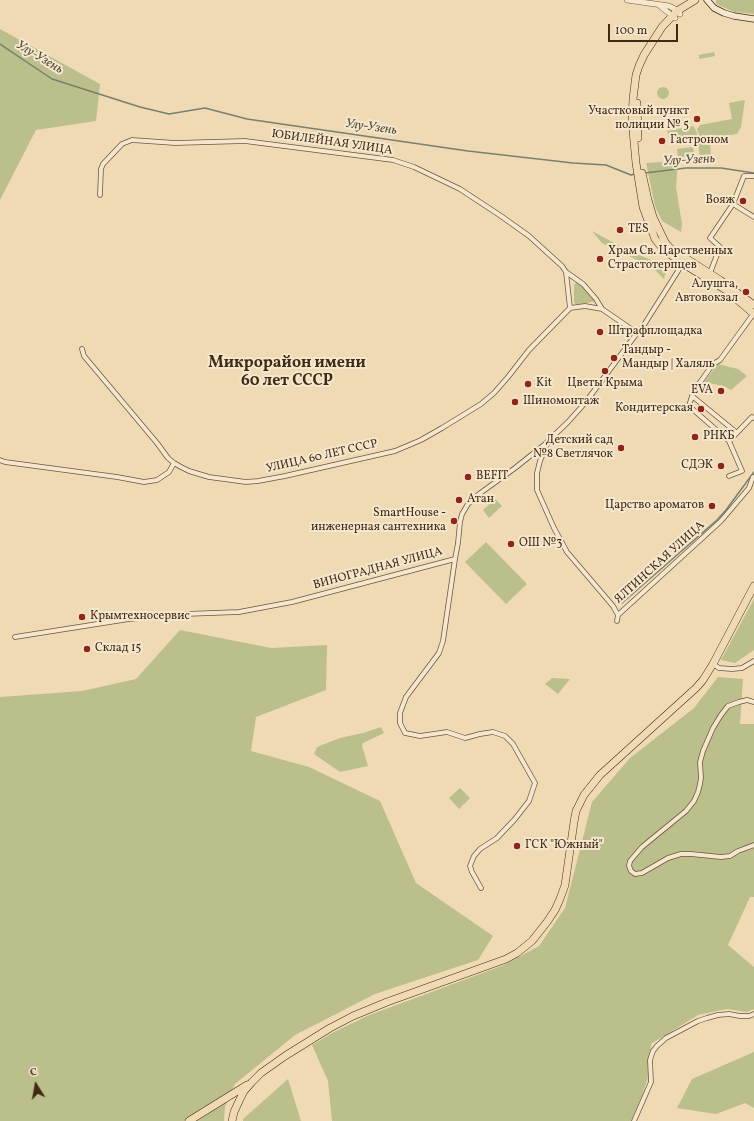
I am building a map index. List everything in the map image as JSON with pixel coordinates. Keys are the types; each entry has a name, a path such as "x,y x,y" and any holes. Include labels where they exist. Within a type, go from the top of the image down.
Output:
{"highway":[{"path":"703,0 691,4 666,22 644,55 636,75 632,99 632,120 641,178 643,207 655,239 664,250 710,273 754,305"},
{"path":"639,167 637,74 655,42 676,15"},
{"path":"683,260 726,290 754,314"},
{"path":"232,1121 234,1112 244,1091 261,1073 330,1028 353,1016 387,1002 506,958 517,953 532,941 555,910 565,885 576,811 584,795 600,775 689,695 703,680 754,586"},
{"path":"189,1121 252,1082"}],"main road":[{"path":"707,0 714,8 724,13 754,19"}],"street":[{"path":"627,0 666,7 676,15"},
{"path":"666,7 691,4"},
{"path":"666,7 666,22"},
{"name":"ЮБИЛЕЙНАЯ УЛИЦА","path":"100,195 101,169 122,144 132,140 175,143 245,141 393,160 414,167 460,190 492,210 528,236 562,266 566,272 583,284 596,299 602,309 637,333"},
{"path":"710,273 720,247 710,238 733,204 744,176 754,176"},
{"path":"733,204 754,217"},
{"name":"ВИНОГРАДНАЯ УЛИЦА","path":"15,637 129,619 185,614 239,612 292,602 455,559 460,522 462,514 468,504 548,442 568,422 642,328 678,271 683,260"},
{"path":"566,272 570,308 585,306 602,309"},
{"name":"УЛИЦА 60 ЛЕТ СССР","path":"174,463 209,477 246,482 285,476 395,451 421,440 481,404 494,393 529,350 570,308"},
{"path":"729,476 742,471 729,441 689,406 696,388 714,364 720,360 754,314"},
{"path":"0,460 5,462 144,482 157,480 169,472 174,463 168,458 84,356 82,349"},
{"path":"692,396 737,433"},
{"path":"729,441 752,417 754,418"},
{"name":"ЯЛТИНСКАЯ УЛИЦА","path":"548,442 537,473 537,490 567,552 613,606 618,615"},
{"name":"ЯЛТИНСКАЯ УЛИЦА","path":"617,621 618,615 721,521 750,488 754,477"},
{"path":"455,559 443,640 439,653 406,697 400,713 400,723 405,733 420,736 447,732 465,738 493,732 505,736 513,744 535,783 529,801 507,828 497,838 480,849 474,856 470,866 481,888"},
{"path":"713,664 719,668 732,669 742,668 754,661"},
{"path":"754,702 747,700 728,706 721,715 713,728 703,751 700,762 700,784 694,801 686,810 642,847 630,861 629,866 631,871 635,874 642,872 668,858 681,854 721,857 730,856 754,845"},
{"path":"634,1121 651,1082 650,1060 653,1051 657,1046 666,1038 698,1021 707,1018 729,1014 740,1016 749,1016 754,1014"}],"green space":[{"path":"716,0 754,0 754,14 734,12 716,4"},
{"path":"0,29 100,84 96,121 36,130 0,200"},
{"path":"714,52 715,56 699,59 699,55"},
{"path":"661,87 665,87 669,93 665,99 661,99 657,95 657,91"},
{"path":"745,100 741,127 737,134 701,140 697,129 700,125 732,119 729,103"},
{"path":"693,126 696,130 699,141 681,143 679,139 670,138 667,131"},
{"path":"710,142 711,157 700,158 698,143"},
{"path":"693,147 694,156 678,158 677,149"},
{"path":"678,161 676,187 682,224 681,232 662,221 655,206 646,163"},
{"path":"592,231 631,252 667,266 664,279 652,267 602,243"},
{"path":"576,282 587,290 596,301 577,305 574,303 574,286"},
{"path":"718,364 738,369 747,376 731,390 724,386 704,382"},
{"path":"495,499 502,506 489,518 483,510"},
{"path":"486,542 527,584 506,604 465,562"},
{"path":"754,599 754,650 735,663 721,660"},
{"path":"180,630 271,648 327,645 326,690 256,717 251,751 309,767 380,801 416,883 493,936 478,960 375,994 295,1035 235,1084 225,1107 224,1121 0,1121 0,697 82,691 136,679"},
{"path":"718,677 743,679 740,724 754,724 754,897 750,897 728,945 754,967 754,1009 747,1012 727,1009 698,1015 651,1044 649,1074 631,1121 332,1121 328,1081 312,1045 334,1032 367,1016 504,965 539,946 565,908 592,802 630,758 694,708"},
{"path":"552,678 570,679 558,694 545,684"},
{"path":"381,727 384,733 363,743 362,746 368,766 340,772 314,754 317,747 340,738"},
{"path":"460,788 470,798 459,809 449,798"},
{"path":"754,1052 754,1108 745,1103 716,1114 677,1108 692,1079"},
{"path":"288,1079 301,1121 243,1121 243,1119"}],"waterway":[{"name":"Улу-Узень","path":"0,44 52,79 140,107 169,114 205,108 247,119 468,151 573,163 606,165 631,175 635,174"},
{"name":"Улу-Узень","path":"645,173 686,168 721,168 754,173"},
{"path":"622,603 717,520 754,472"}],"place":[{"name":"Участковый пункт полиции № 5","path":"697,119"},
{"name":"Гастроном","path":"662,141"},
{"name":"Вояж","path":"743,201"},
{"name":"TES","path":"620,230"},
{"name":"Храм Св. Царственных Страстотерпцев","path":"600,259"},
{"name":"Алушта, Автовокзал","path":"746,292"},
{"name":"Штрафплощадка","path":"600,332"},
{"name":"Тандыр - Мандыр | Халяль","path":"614,358"},
{"name":"Цветы Крыма","path":"605,371"},
{"name":"Kit","path":"528,384"},
{"name":"EVA","path":"721,391"},
{"name":"Шиномонтаж","path":"515,402"},
{"name":"Кондитерская","path":"701,409"},
{"name":"РНКБ","path":"695,437"},
{"name":"Детский сад №8 Светлячок","path":"621,448"},
{"name":"СДЭК","path":"721,466"},
{"name":"BEFIT","path":"468,477"},
{"name":"Атан","path":"459,500"},
{"name":"Царство ароматов","path":"712,506"},
{"name":"SmartHouse - инженерная сантехника","path":"454,521"},
{"name":"ОШ №3","path":"511,544"},
{"name":"Крымтехносервис","path":"82,617"},
{"name":"Склад 15","path":"87,649"},
{"name":"ГСК \"Южный\"","path":"517,846"}],"district":[{"name":"Микрорайон имени 60 лет СССР","path":"287,373"}]}
